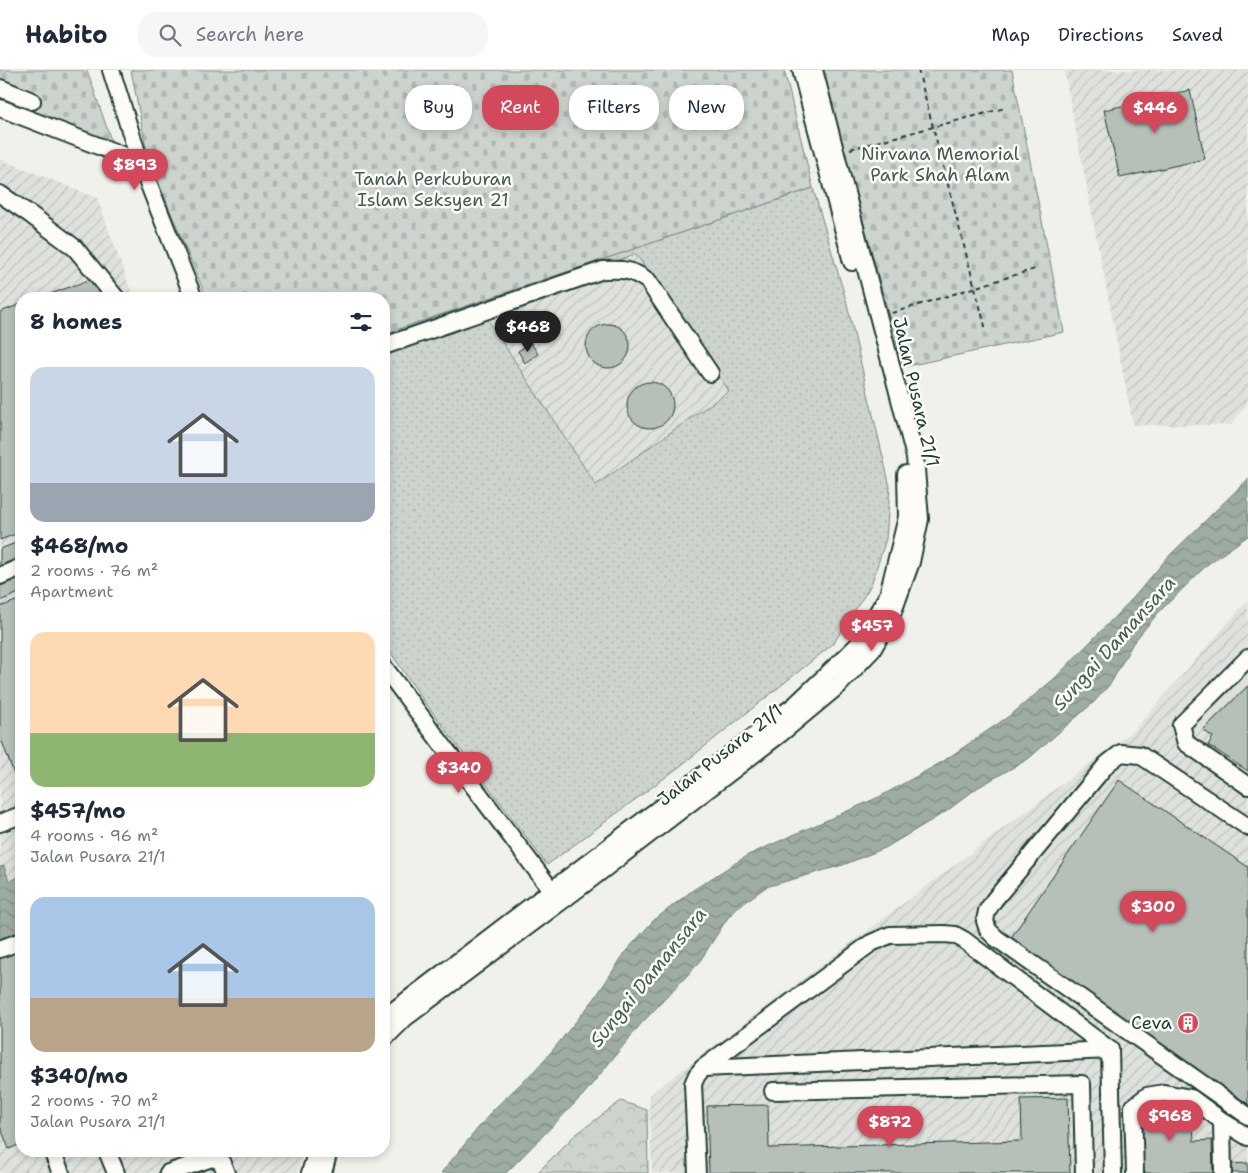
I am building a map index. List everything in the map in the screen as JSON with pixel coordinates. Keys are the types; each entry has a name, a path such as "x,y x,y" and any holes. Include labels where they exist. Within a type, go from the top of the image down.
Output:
{"street":[{"path":"111,70 140,162 191,292"},
{"name":"Jalan Pusara 21/1","path":"390,1033 405,1018 795,705 858,645 888,595 907,517 905,459 801,70"},
{"name":"Jalan Pusara 21/1","path":"390,1016 397,1008 556,896 587,882 688,806 839,685 872,650 891,617 911,562 920,519 915,457 814,70"},
{"path":"0,88 32,101"},
{"path":"0,108 140,162"},
{"path":"0,194 75,248 111,292"},
{"path":"390,344 603,270 626,269 637,273 648,281 710,373"},
{"path":"0,576 15,570"},
{"path":"1248,658 1181,725 1186,743 1248,786"},
{"path":"390,675 556,896"},
{"path":"1248,827 1140,755 1120,753 1107,764 1005,884 987,911 985,921 988,930 996,938 1248,1116"},
{"path":"0,823 15,817"},
{"path":"697,1173 694,1084 697,1075 703,1068 871,943 890,935 955,935 1110,1050"},
{"path":"0,949 15,943"},
{"path":"703,1068 1110,1050"},
{"path":"1110,1050 1113,1173"},
{"path":"773,1092 1082,1084 1084,1173"},
{"path":"1135,1173 1133,1107 1147,1096 1164,1093 1191,1098 1248,1137"},
{"path":"1222,1121 1223,1173"},
{"path":"54,1157 61,1173"},
{"path":"109,1157 116,1173"},
{"path":"310,1173 315,1157"},
{"path":"323,1173 327,1157"},
{"path":"168,1173 212,1158 221,1161 226,1173"}],"path":[{"path":"918,70 986,330"},
{"path":"836,152 1005,108"},
{"path":"878,317 1038,268"}],"shaded area":[{"path":"1064,70 1248,70 1248,402 1231,425 1133,425"},
{"path":"0,159 97,198 131,292 15,292 15,1157 302,1157 297,1173 0,1173"},
{"path":"636,254 729,391 596,486 480,308"},
{"path":"1248,600 1248,1173 652,1173 649,1095 1134,730"}],"green space":[{"path":"0,70 87,70 112,143 0,101"},
{"name":"Tanah Perkuburan Islam Seksyen 21","path":"131,70 784,70 813,188 390,332 390,292 204,292 148,158"},
{"name":"Nirvana Memorial Park Shah Alam","path":"822,70 1012,70 1064,332 903,367"},
{"path":"813,188 846,300 890,487 886,539 871,585 833,644 679,767 547,865 424,701 390,652 390,332","holes":["636,254 729,391 596,485 480,308"]},
{"path":"621,1101 647,1110 648,1173 537,1173 575,1135"}],"water":[{"name":"Sungai Damansara","path":"1248,479 1248,536 1208,564 1158,613 1133,643 1111,683 1094,702 1028,759 977,788 947,811 885,848 843,865 766,887 738,907 727,919 698,964 640,1025 584,1094 506,1173 441,1173 493,1110 552,1051 595,998 626,951 654,920 693,890 748,855 881,796 942,762 1012,714 1055,678 1134,597 1168,557"},
{"path":"4,866 9,881 15,878 15,942 0,947 0,867"}],"building":[{"path":"1190,90 1205,159 1120,178 1104,110"},
{"path":"94,278 99,292 56,292"},
{"path":"15,306 15,534 0,540 0,312"},
{"path":"612,324 624,330 629,337 629,355 624,362 617,367 604,368 596,365 589,358 586,342 589,334 596,327"},
{"path":"531,343 538,354 525,363 518,351"},
{"path":"650,382 663,386 669,392 673,405 669,418 663,424 650,428 637,424 631,418 627,405 631,392 637,386"},
{"path":"15,543 15,595 0,601 0,549"},
{"path":"15,601 15,777 0,736 0,607"},
{"path":"1248,686 1248,771 1208,745 1213,737 1203,730"},
{"name":"Ceva","path":"1119,780 1248,867 1248,1104 1008,942"},
{"path":"15,945 15,1146 9,1149 0,1126 0,951"},
{"path":"1068,1098 1070,1173 709,1173 707,1106 768,1105 769,1148 1022,1141 1021,1099"},
{"path":"1192,1106 1194,1141 1212,1140 1213,1173 1138,1173 1135,1108"},
{"path":"1248,1163 1248,1173 1230,1173 1230,1164"}],"place":[{"name":"Ceva","path":"1188,1023"}]}
